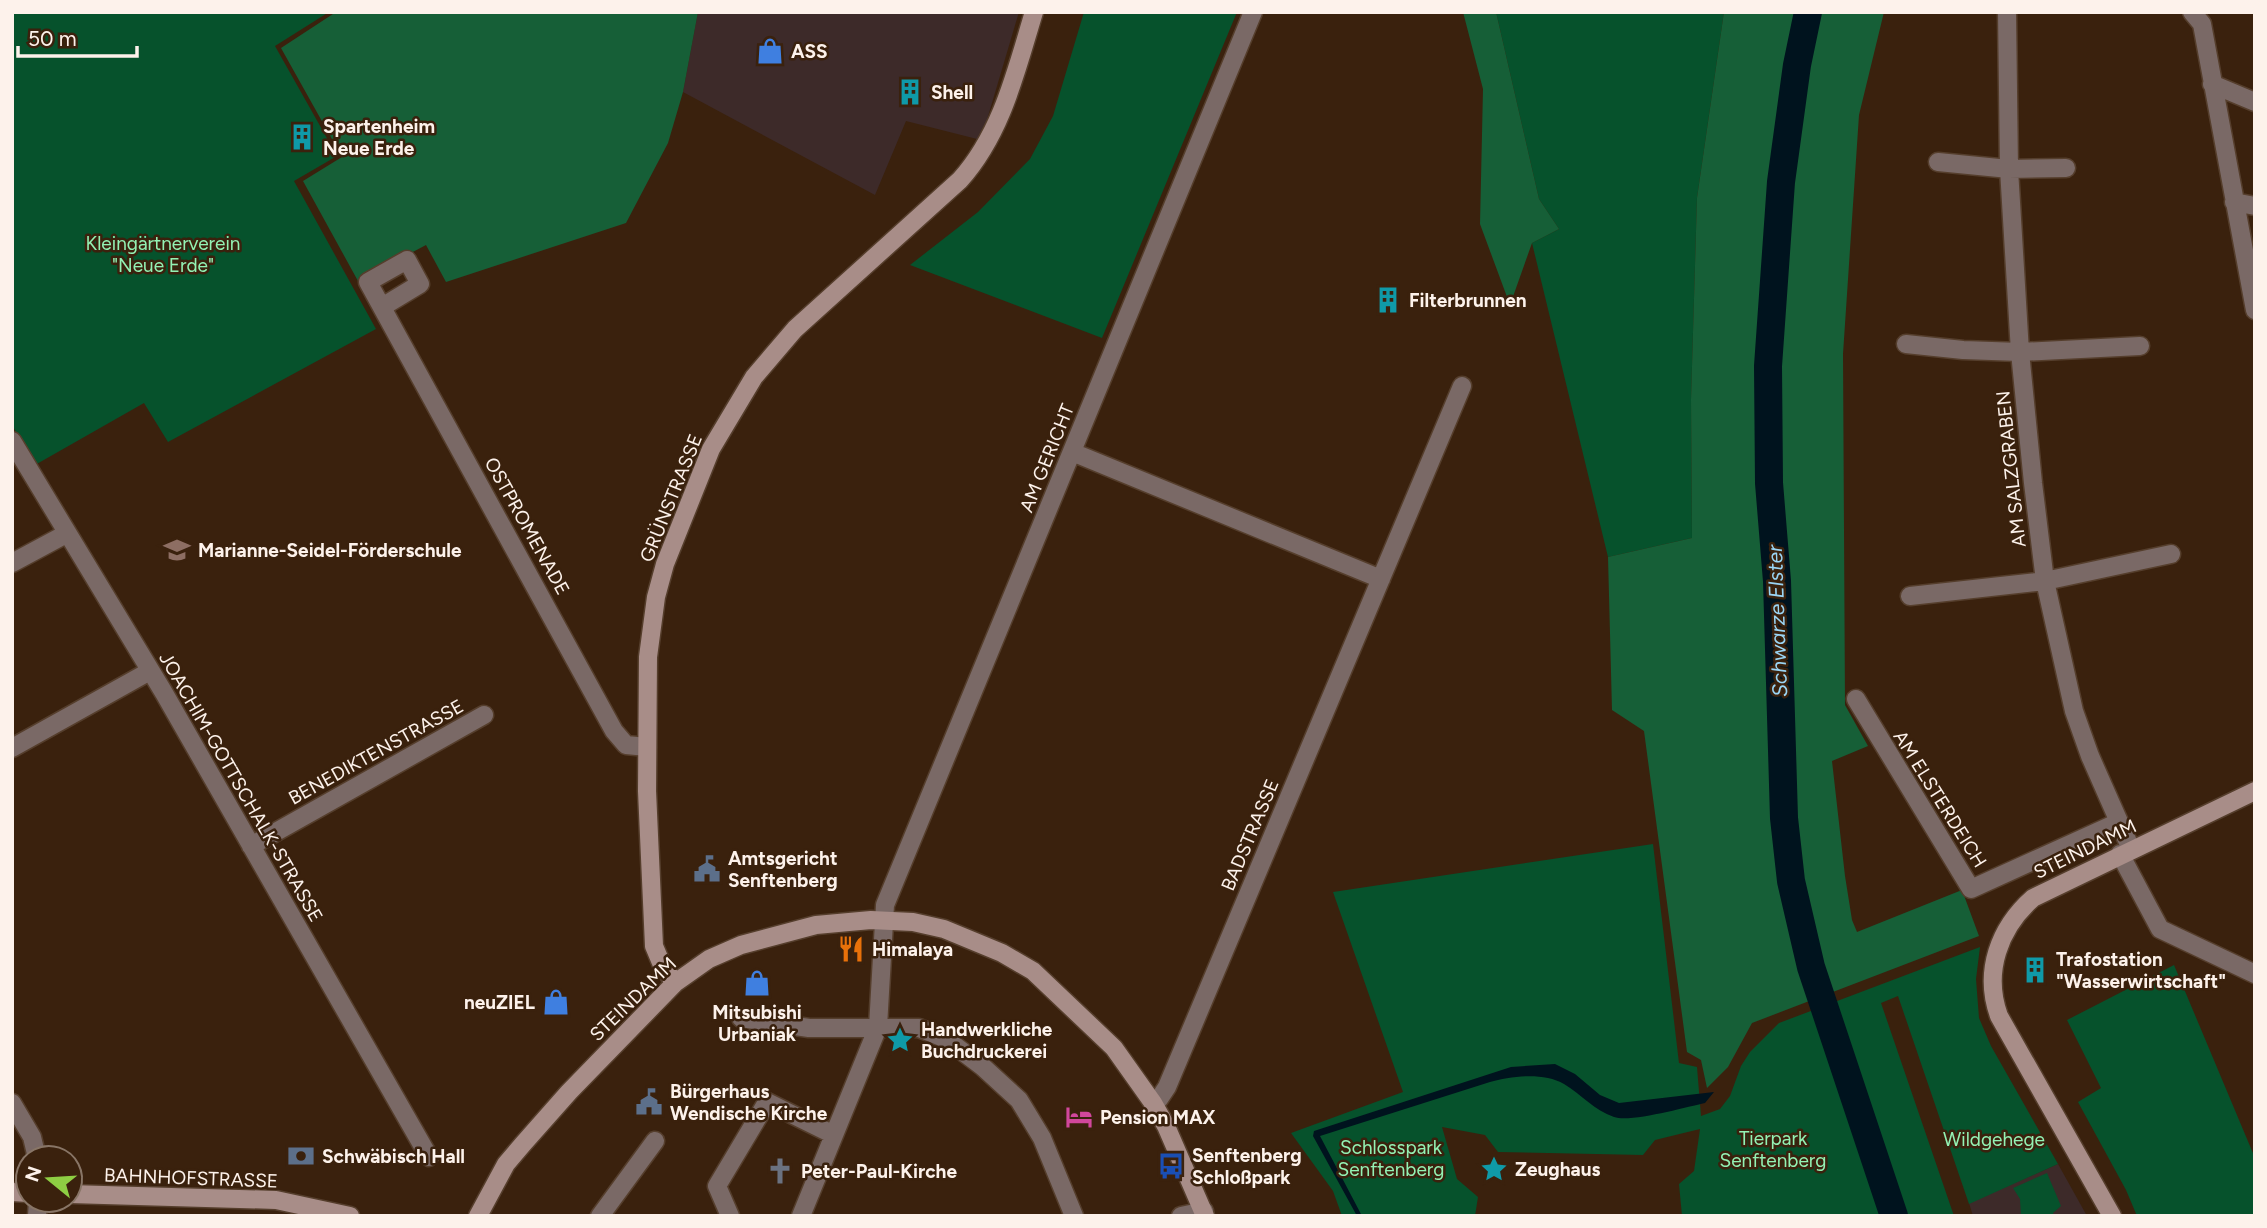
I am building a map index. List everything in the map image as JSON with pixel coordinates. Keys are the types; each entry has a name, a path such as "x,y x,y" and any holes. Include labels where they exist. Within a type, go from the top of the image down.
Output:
{"main road":[{"name":"GRÜNSTRASSE","path":"675,983 662,965 654,946 647,791 648,657 656,597 665,564 711,449 754,377 795,329 976,163 989,142 1006,102 1034,12"},
{"name":"STEINDAMM","path":"2112,1216 2004,1026 1994,1002 1991,986 1993,967 2001,940 2010,922 2034,898 2255,791"},
{"name":"STEINDAMM","path":"478,1216 506,1164 569,1092 675,983 709,959 741,945 816,925 885,920 944,929 1002,953 1033,971 1114,1048 1166,1126 1205,1213"},
{"name":"BAHNHOFSTRASSE","path":"84,1194 276,1200 350,1216"}],"street":[{"name":"AM GERICHT","path":"800,1216 878,1027 886,905 1253,12"},
{"name":"AM SALZGRABEN","path":"2007,12 2009,169 2020,352 2045,581 2074,711 2119,822 2125,852 2160,929 2255,974"},
{"path":"2192,12 2202,24 2255,310"},
{"path":"2212,85 2255,102"},
{"path":"1938,162 2009,169 2066,168"},
{"path":"2234,202 2255,206"},
{"name":"OSTPROMENADE","path":"382,307 614,731 626,745 647,747"},
{"path":"1906,344 2020,352 2140,346"},
{"name":"BADSTRASSE","path":"1153,1103 1167,1087 1462,386"},
{"name":"JOACHIM-GOTTSCHALK-STRASSE","path":"12,441 150,671 429,1157"},
{"path":"1072,452 1381,579"},
{"path":"12,564 66,534"},
{"path":"1910,596 2045,581 2171,554"},
{"path":"12,748 150,671"},
{"name":"AM ELSTERDEICH","path":"1856,699 1971,889 2119,822"},
{"name":"BENEDIKTENSTRASSE","path":"251,846 484,715"},
{"path":"741,1018 809,1028 919,1028 946,1039 983,1067 1019,1100 1042,1138 1074,1216"},
{"path":"12,1102 34,1144"},
{"path":"730,1216 717,1186 767,1102 834,1135"},
{"path":"600,1216 655,1141"},
{"path":"1181,1216 1205,1213"}],"shaded area":[{"path":"698,12 1019,12 981,140 906,121 875,195 683,92"},
{"path":"2058,1164 2087,1216 1973,1216 1969,1203"}],"green space":[{"name":"Kleingärtnerverein \"Neue Erde\"","path":"12,12 329,12 275,46 337,156 294,181 376,329 168,442 144,403 35,465 12,425"},
{"path":"336,12 698,12 683,92 668,143 626,223 446,282 426,245 358,281 303,181 342,157 281,48"},
{"path":"1084,12 1237,12 1102,338 910,265 978,212 1030,159 1053,116"},
{"path":"1463,12 1496,12 1539,199 1559,229 1532,243 1510,305 1480,224 1483,89"},
{"path":"1496,12 1724,12 1697,198 1691,400 1692,538 1608,557 1532,243 1559,229 1539,199"},
{"path":"1724,12 1884,12 1859,115 1843,354 1845,705 1868,746 1832,761 1845,876 1852,920 1857,932 1962,890 1979,936 1752,1023 1728,1067 1707,1088 1701,1060 1687,1052 1644,731 1612,710 1608,557 1692,538 1691,400 1697,198"},
{"path":"1653,844 1679,1063 1697,1067 1701,1116 1720,1109 1730,1096 1741,1066 1750,1052 1779,1023 1980,947 1976,979 1979,1018 1991,1046 2058,1164 1969,1204 1898,996 1881,1003 1954,1216 1682,1216 1679,1184 1694,1171 1700,1129 1655,1140 1643,1155 1498,1152 1485,1135 1442,1127 1457,1179 1478,1197 1475,1216 1342,1216 1333,1191 1291,1133 1403,1092 1333,892"},
{"path":"2174,965 2255,1158 2255,1216 2137,1216 2126,1190 2078,1102 2101,1088 2067,1020"},
{"path":"2047,1173 2061,1206 2053,1213 2054,1216 2021,1216 2020,1199 2013,1188"}],"water":[{"path":"1555,1064 1575,1074 1600,1095 1619,1103 1714,1092 1705,1103 1645,1116 1622,1118 1600,1110 1556,1080 1537,1077 1508,1078 1320,1136 1362,1216 1357,1216 1313,1136 1314,1131 1511,1067"}],"waterway":[{"name":"Schwarze Elster","path":"1808,12 1797,65 1781,182 1768,366 1769,483 1777,581 1784,818 1791,881 1811,967 1894,1216"}],"place":[{"name":"ASS","path":"770,51"},
{"name":"Shell","path":"910,92"},
{"name":"Spartenheim Neue Erde","path":"302,137"},
{"name":"Filterbrunnen","path":"1388,300"},
{"name":"Marianne-Seidel-Förderschule","path":"177,550"},
{"name":"Amtsgericht Senftenberg","path":"707,869"},
{"name":"Himalaya","path":"851,949"},
{"name":"Trafostation \"Wasserwirtschaft\"","path":"2035,970"},
{"name":"Mitsubishi Urbaniak","path":"757,983"},
{"name":"neuZIEL","path":"556,1002"},
{"name":"Handwerkliche Buchdruckerei","path":"900,1040"},
{"name":"Bürgerhaus Wendische Kirche","path":"649,1102"},
{"name":"Pension MAX","path":"1079,1117"},
{"name":"Schwäbisch Hall","path":"301,1156"},
{"name":"Senftenberg Schloßpark","path":"1171,1166"},
{"name":"Zeughaus","path":"1494,1169"},
{"name":"Peter-Paul-Kirche","path":"780,1171"}],"park label":[{"name":"Wildgehege","path":"1994,1139"},
{"name":"Tierpark Senftenberg","path":"1773,1149"},
{"name":"Schlosspark Senftenberg","path":"1391,1158"}]}
